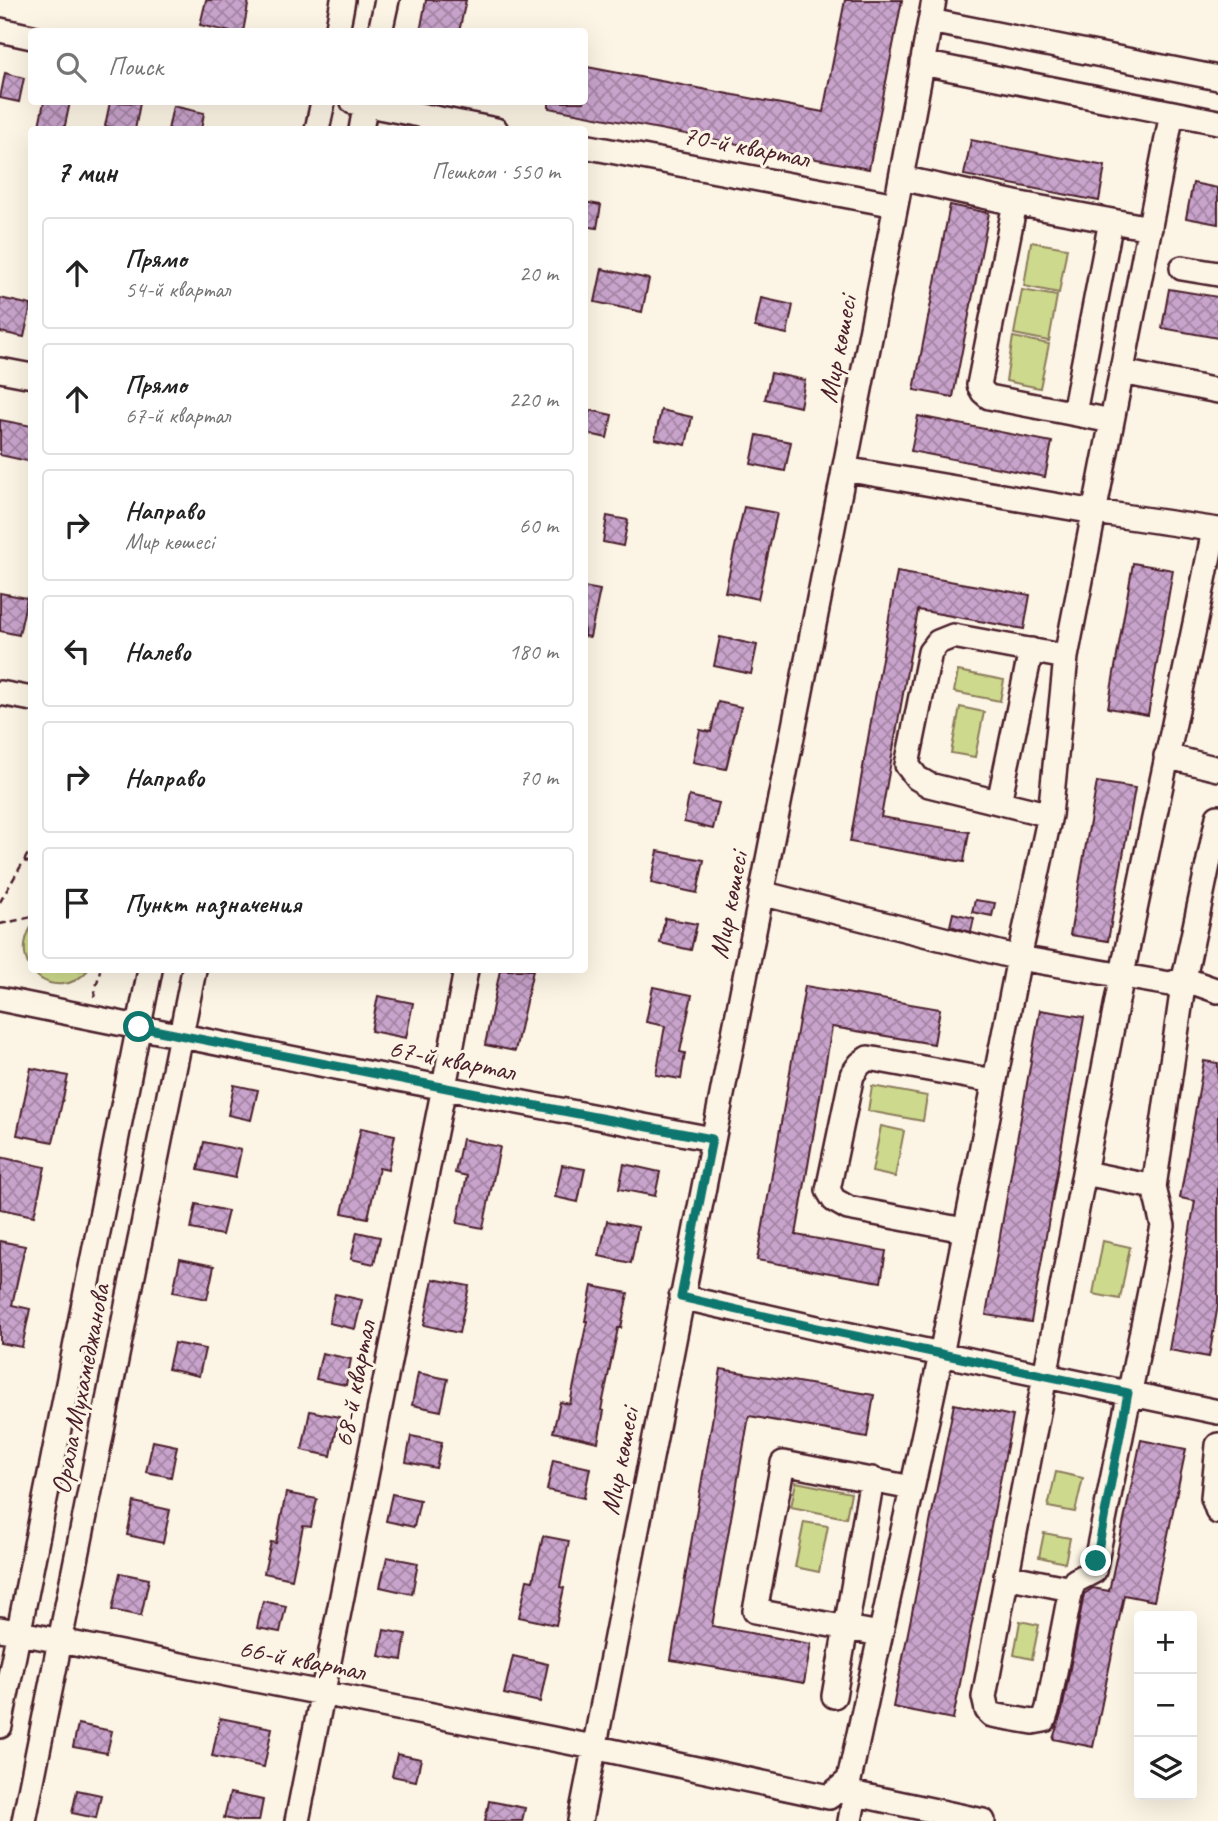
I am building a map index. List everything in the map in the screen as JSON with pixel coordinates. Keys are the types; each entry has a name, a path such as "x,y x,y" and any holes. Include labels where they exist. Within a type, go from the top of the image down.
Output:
{"street":[{"path":"338,28 343,0"},
{"path":"381,28 387,0"},
{"path":"932,10 1218,78"},
{"name":"Мир көшесі","path":"580,1821 932,10"},
{"path":"0,30 28,36"},
{"path":"922,63 1218,122"},
{"path":"318,126 322,105"},
{"path":"361,126 362,105"},
{"path":"376,105 477,126"},
{"path":"850,1821 846,1792 941,1354 1050,815 1066,657 1172,113"},
{"name":"70-й квартал","path":"588,147 896,205"},
{"path":"901,178 1150,228"},
{"path":"1015,203 979,385 989,397 1112,421"},
{"path":"1074,413 1111,221"},
{"path":"1182,268 1218,274"},
{"path":"0,370 28,375"},
{"path":"1122,372 1218,391"},
{"path":"844,469 1216,530 1166,757 1122,976 1006,1576 984,1697 987,1710 992,1715 1033,1722 1044,1720 1071,1589 1075,1581 1094,1571 1163,1226 1154,1187 1184,979 1218,817"},
{"path":"1050,815 929,785 917,778 907,765 930,652 938,642 953,636 1066,657"},
{"path":"999,802 1031,650"},
{"path":"0,692 28,698"},
{"path":"1166,757 1218,769"},
{"path":"761,893 1019,958 1170,984 1184,979 1218,991"},
{"name":"Орала Мухамеджанова","path":"0,1726 9,1631 149,973"},
{"name":"Орала Мухамеджанова","path":"24,1821 193,973"},
{"name":"68-й квартал","path":"298,1821 465,973"},
{"name":"67-й квартал","path":"0,999 712,1139"},
{"path":"964,1230 848,1208 834,1200 828,1190 852,1075 868,1058 994,1082"},
{"path":"1085,1173 1154,1187"},
{"path":"681,1297 1218,1412"},
{"path":"1218,1445 1213,1498 1218,1512"},
{"path":"880,1634 755,1611 783,1464 912,1488"},
{"path":"834,1696 872,1479"},
{"path":"1006,1576 1071,1589"},
{"name":"66-й квартал","path":"9,1631 593,1747 829,1797 846,1792"},
{"path":"846,1792 983,1821"}],"path":[{"path":"0,902 28,854"},
{"path":"24,861 28,862"},
{"path":"0,924 28,918"},
{"path":"93,1001 99,973"}],"green space":[{"path":"1031,242 1067,248 1059,293 1024,286"},
{"path":"1022,290 1057,296 1049,341 1014,334"},
{"path":"1013,337 1049,344 1040,388 1006,381"},
{"path":"958,671 1004,680 1000,701 954,692"},
{"path":"960,707 984,712 975,757 951,753"},
{"path":"28,935 28,962 26,957 25,943"},
{"path":"35,973 84,973 76,980 63,984 50,983"},
{"path":"872,1086 927,1096 923,1121 868,1111"},
{"path":"881,1126 904,1131 895,1177 872,1172"},
{"path":"1103,1241 1130,1247 1120,1299 1093,1294"},
{"path":"1056,1472 1083,1478 1075,1512 1048,1507"},
{"path":"796,1482 851,1493 846,1518 791,1507"},
{"path":"804,1522 828,1526 819,1572 795,1567"},
{"path":"1044,1533 1070,1538 1065,1563 1039,1557"},
{"path":"1020,1621 1039,1625 1032,1659 1014,1655"}],"building":[{"path":"206,0 249,0 244,28 200,25"},
{"path":"426,0 466,0 460,28 421,28"},
{"path":"845,0 902,0 869,169 549,108 549,105 588,105 588,67 823,112"},
{"path":"5,73 24,78 19,102 0,98"},
{"path":"43,105 69,105 65,126 39,126"},
{"path":"109,105 140,105 136,126 105,126"},
{"path":"173,106 204,113 202,126 169,126"},
{"path":"971,140 1105,166 1099,201 964,175"},
{"path":"1193,183 1218,188 1218,224 1186,218"},
{"path":"588,203 601,205 597,228 588,227"},
{"path":"950,205 989,213 953,397 914,390"},
{"path":"602,269 649,279 642,312 595,302"},
{"path":"1169,289 1218,297 1218,338 1162,328"},
{"path":"0,298 28,304 24,337 0,332"},
{"path":"761,298 793,305 787,334 755,327"},
{"path":"771,373 805,380 800,407 765,399"},
{"path":"590,410 612,415 607,438 588,434"},
{"path":"661,410 692,417 686,445 655,439"},
{"path":"918,416 1052,442 1045,477 911,451"},
{"path":"0,420 28,425 28,461 0,455"},
{"path":"757,435 791,442 785,471 751,464"},
{"path":"744,507 777,513 758,599 725,592"},
{"path":"607,516 628,520 623,546 603,542"},
{"path":"1133,563 1173,570 1148,715 1108,708"},
{"path":"897,572 1030,595 1024,629 918,610 881,817 969,832 964,862 850,842"},
{"path":"588,588 600,590 588,637"},
{"path":"0,593 27,598 19,635 0,631"},
{"path":"720,637 757,645 751,674 714,666"},
{"path":"718,702 741,707 726,769 693,762 700,730 711,732"},
{"path":"1097,782 1135,788 1108,941 1070,935"},
{"path":"689,796 719,803 713,829 684,822"},
{"path":"658,851 704,860 697,893 651,883"},
{"path":"975,900 995,903 992,916 972,912"},
{"path":"953,913 974,918 971,932 950,926"},
{"path":"665,918 697,924 691,950 660,943"},
{"path":"499,973 532,973 515,1051 485,1045"},
{"path":"805,986 940,1009 934,1044 832,1027 796,1235 886,1251 881,1282 757,1260"},
{"path":"653,987 692,995 680,1052 685,1053 681,1079 656,1075 665,1026 646,1022"},
{"path":"378,996 413,1003 406,1038 371,1031"},
{"path":"1040,1010 1084,1017 1031,1322 986,1315"},
{"path":"1204,1061 1218,1063 1218,1305 1209,1357 1169,1350 1195,1201 1180,1198"},
{"path":"31,1068 68,1076 53,1142 17,1135"},
{"path":"234,1085 258,1090 251,1120 228,1115"},
{"path":"361,1128 395,1135 388,1170 379,1168 368,1218 342,1213"},
{"path":"462,1139 500,1147 483,1228 457,1223 467,1176 455,1173"},
{"path":"204,1142 241,1150 235,1178 198,1170"},
{"path":"0,1157 45,1167 34,1216 0,1209"},
{"path":"624,1164 660,1172 655,1196 619,1189"},
{"path":"562,1165 585,1169 578,1202 555,1197"},
{"path":"196,1204 228,1211 222,1235 191,1229"},
{"path":"607,1221 638,1227 631,1263 599,1256"},
{"path":"357,1232 380,1237 374,1264 351,1259"},
{"path":"0,1241 25,1246 12,1305 30,1309 22,1347 0,1343"},
{"path":"180,1259 214,1266 207,1299 173,1292"},
{"path":"433,1279 469,1286 459,1333 424,1325"},
{"path":"592,1286 628,1293 601,1410 604,1411 598,1442 553,1432 560,1402 570,1404"},
{"path":"335,1294 362,1300 355,1329 329,1323"},
{"path":"174,1343 205,1349 199,1376 168,1369"},
{"path":"322,1353 351,1359 346,1385 316,1379"},
{"path":"721,1369 874,1395 867,1437 749,1416 712,1626 811,1644 804,1683 671,1660"},
{"path":"418,1373 448,1379 441,1411 412,1405"},
{"path":"954,1404 1013,1416 953,1719 893,1707"},
{"path":"310,1411 339,1417 331,1456 302,1450"},
{"path":"411,1436 442,1442 436,1468 406,1462"},
{"path":"1141,1440 1186,1449 1154,1601 1124,1595 1093,1747 1053,1739 1062,1711 1084,1594 1093,1588 1109,1591"},
{"path":"153,1441 177,1446 171,1477 146,1472"},
{"path":"553,1460 590,1468 584,1498 547,1490"},
{"path":"286,1493 317,1499 311,1527 303,1526 292,1579 264,1573 271,1542 276,1543"},
{"path":"392,1494 420,1500 414,1527 386,1521"},
{"path":"134,1502 170,1510 163,1543 127,1535"},
{"path":"543,1536 569,1541 560,1587 564,1588 556,1625 519,1617 527,1580 533,1581"},
{"path":"387,1557 418,1563 412,1594 380,1587"},
{"path":"120,1573 149,1579 141,1616 112,1610"},
{"path":"263,1601 286,1606 280,1632 257,1628"},
{"path":"384,1630 406,1634 402,1660 379,1656"},
{"path":"513,1656 548,1664 540,1702 504,1694"},
{"path":"220,1718 272,1728 264,1767 212,1756"},
{"path":"78,1724 112,1731 107,1753 73,1747"},
{"path":"397,1754 421,1759 416,1781 392,1776"},
{"path":"77,1790 101,1795 96,1818 72,1813"},
{"path":"230,1793 263,1800 259,1821 224,1818"},
{"path":"489,1801 525,1808 522,1821 485,1821"}],"route":[{"path":"139,1027 712,1139 681,1297 1128,1393 1096,1561"}]}
